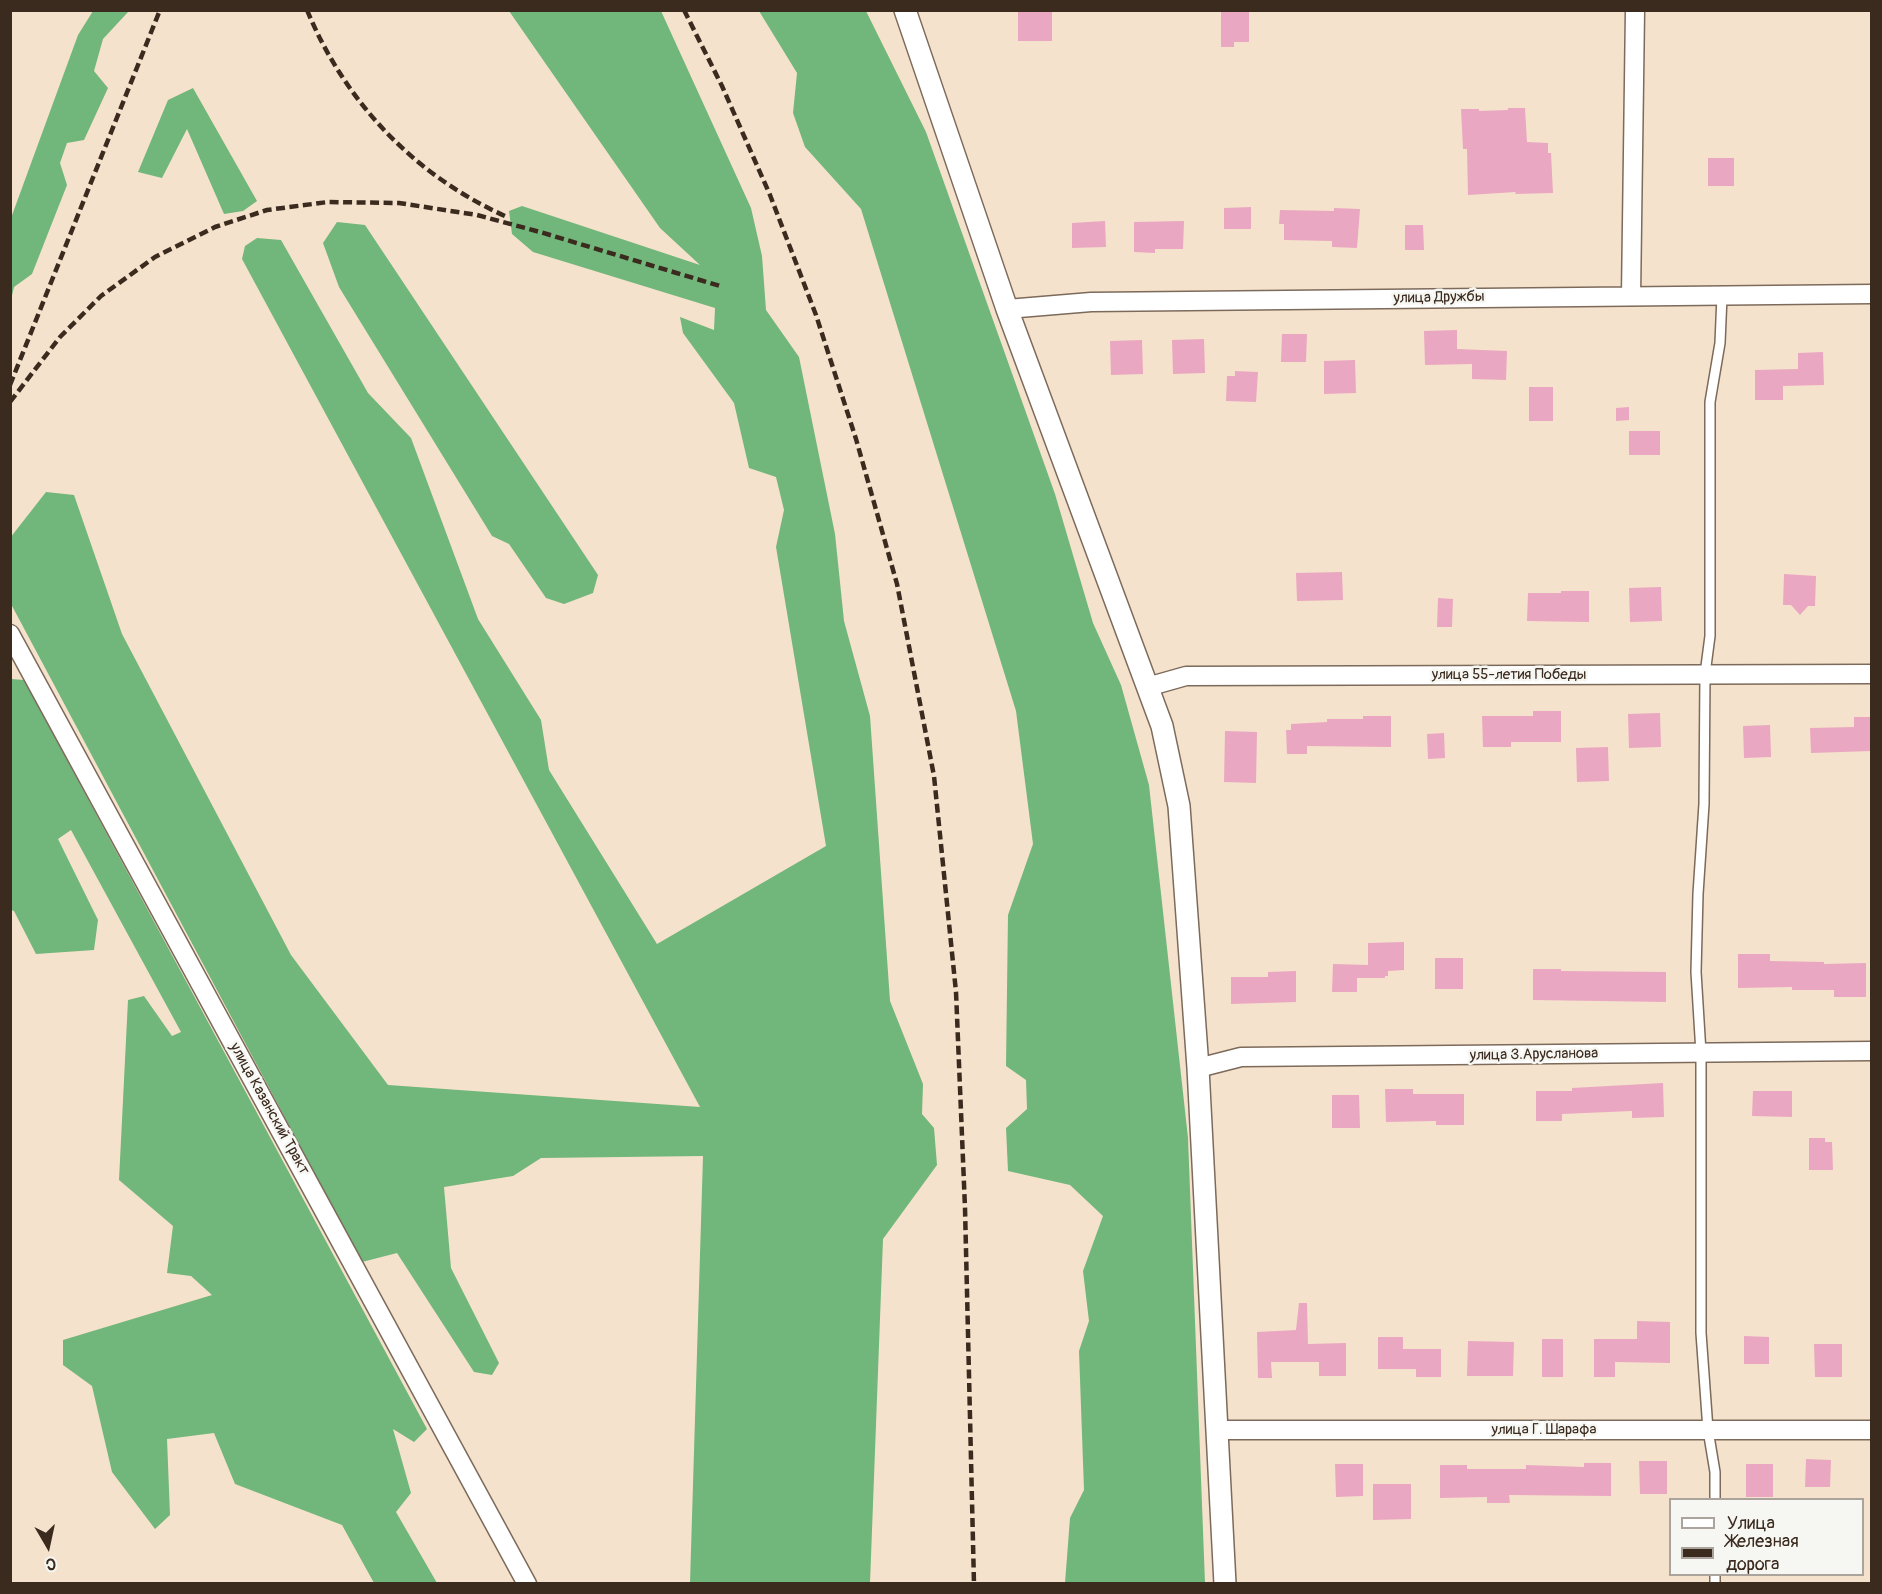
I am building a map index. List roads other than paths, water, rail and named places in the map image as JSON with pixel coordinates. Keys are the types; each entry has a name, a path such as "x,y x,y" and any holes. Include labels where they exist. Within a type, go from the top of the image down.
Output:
{"street":[{"path":"905,10 1007,309 1161,726 1179,806 1198,1068 1225,1584"},
{"path":"1631,296 1635,10"},
{"name":"улица Дружбы","path":"1007,309 1091,302 1872,294"},
{"name":"улица Казанский Тракт","path":"10,634 527,1584"},
{"name":"улица 55-летия Победы","path":"1147,687 1186,676 1872,674"},
{"name":"улица З.Арусланова","path":"1198,1068 1241,1057 1872,1051"},
{"name":"улица Г. Шарафа","path":"1217,1430 1872,1430"}],"lane":[{"path":"1715,1498 1715,1472 1708,1430 1701,1333 1701,1053 1696,972 1704,804 1705,675 1710,636 1710,402 1720,343 1722,296"}],"railway":[{"path":"10,385 160,10"},
{"path":"307,10 341,75 362,105 386,132 412,157 441,179 505,216"},
{"path":"684,10 722,86 770,195 816,315 856,439 897,584 934,776 956,992 965,1208 974,1584"},
{"path":"10,402 60,337 101,296 155,257 215,227 267,210 328,202 399,203 477,215 720,286"}]}
